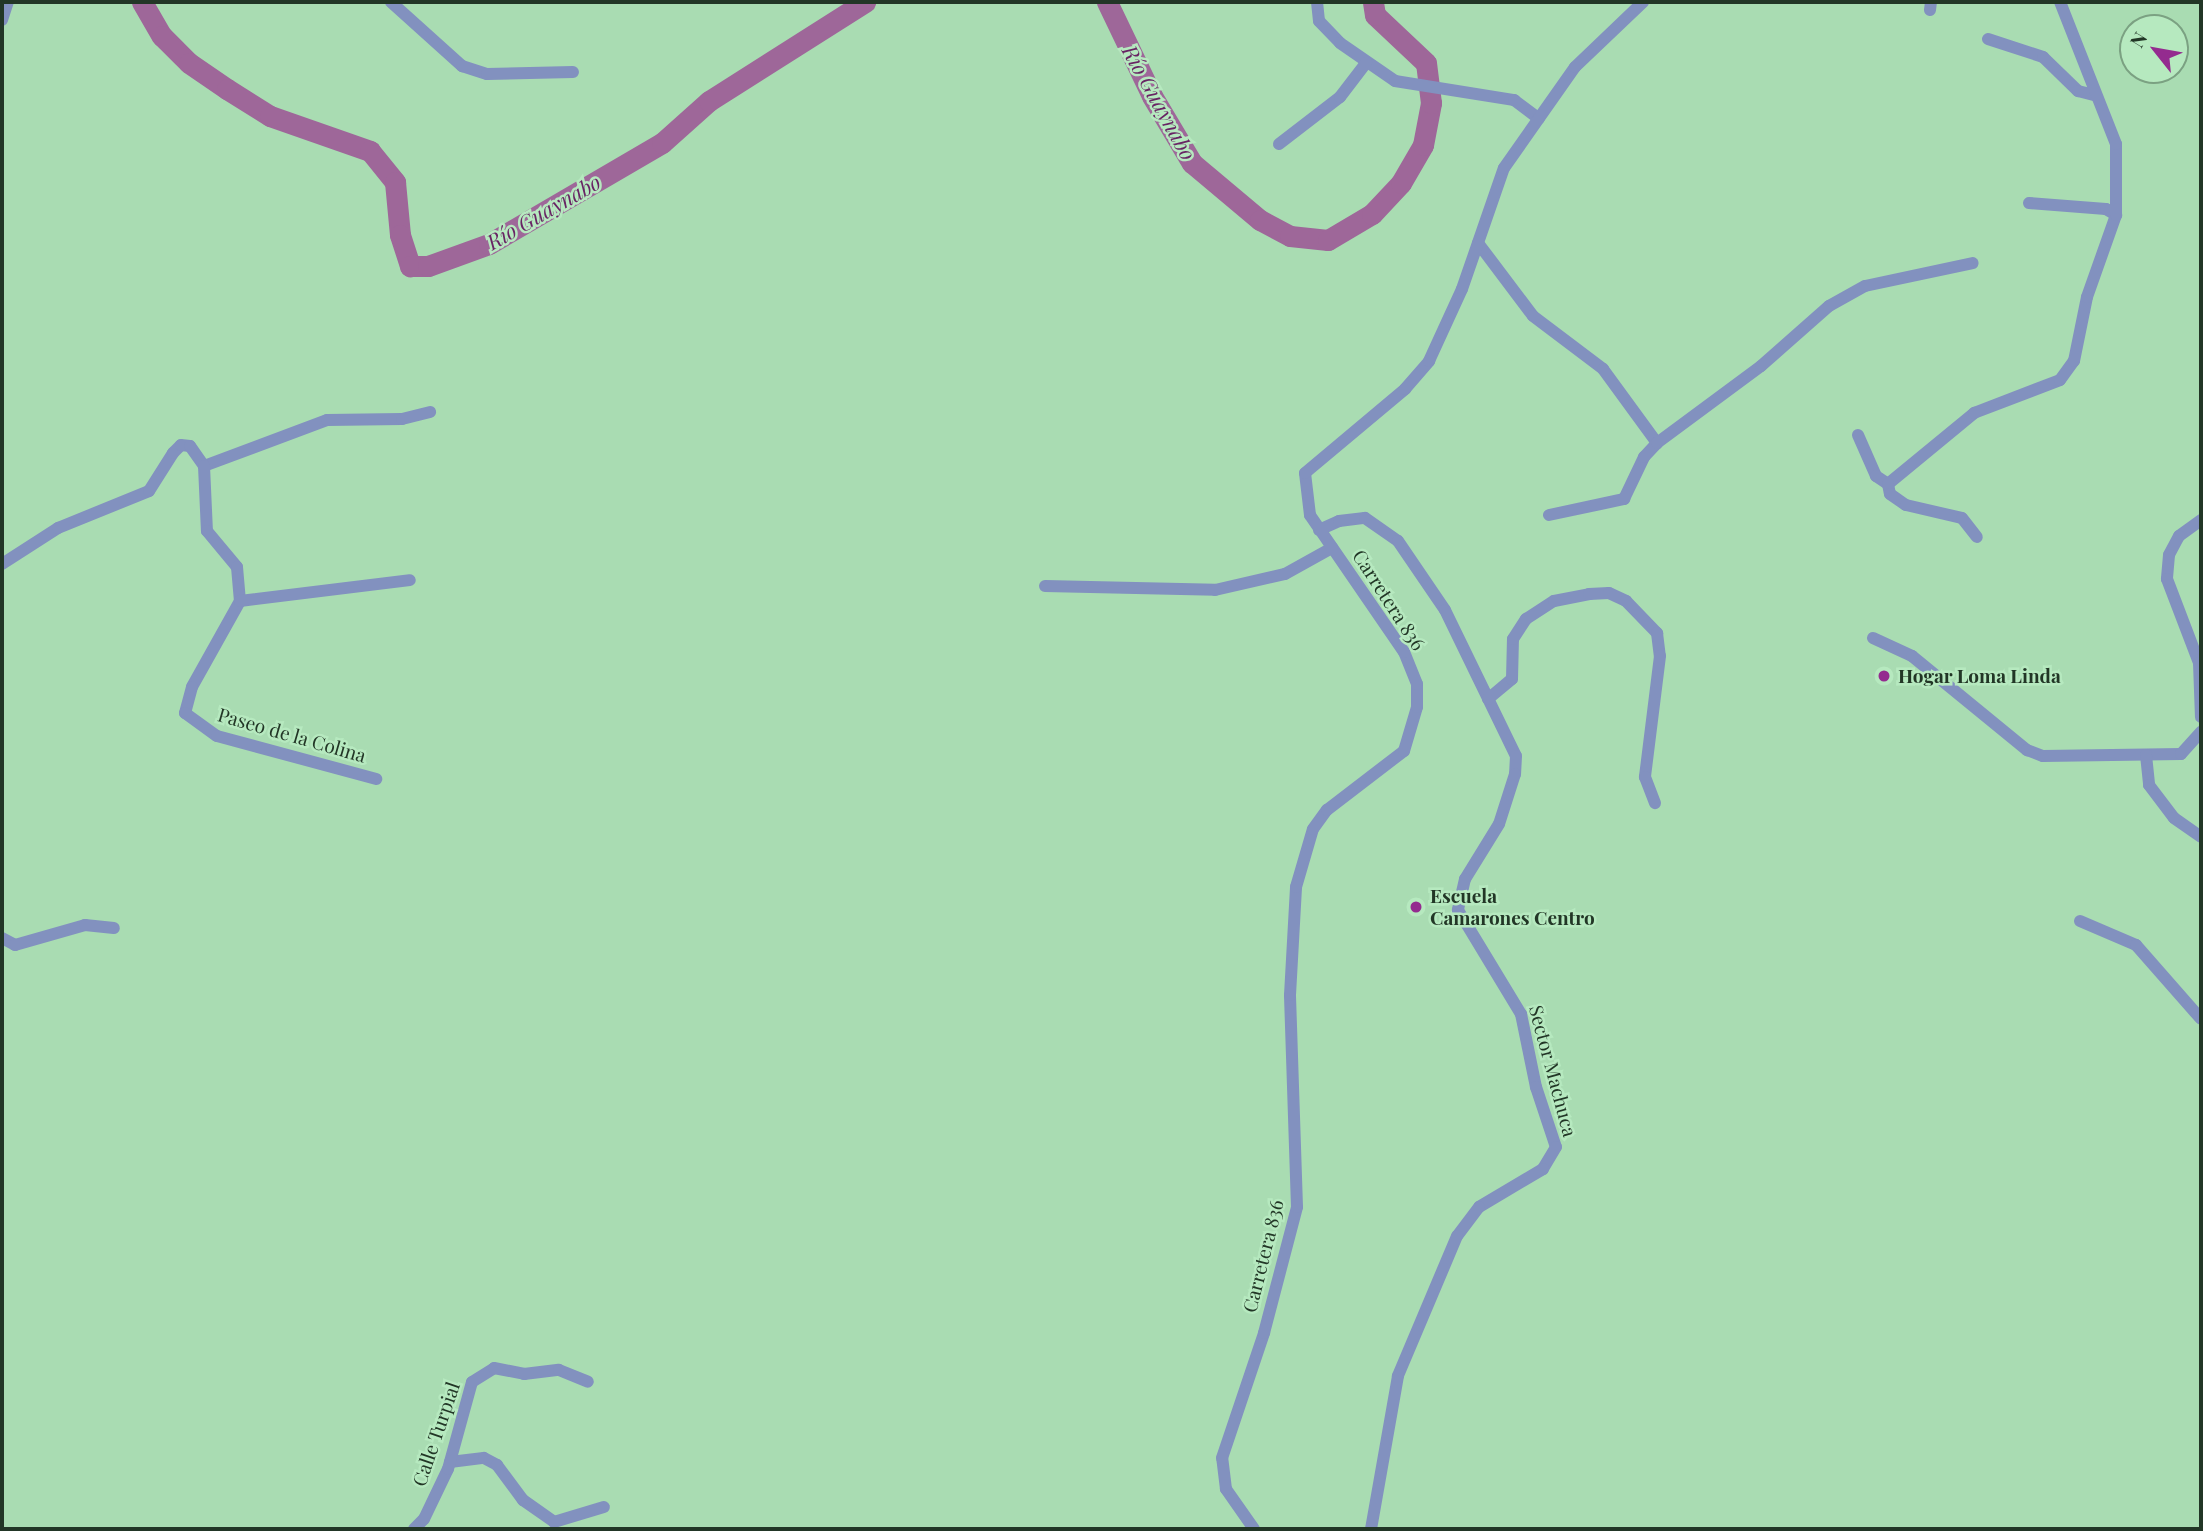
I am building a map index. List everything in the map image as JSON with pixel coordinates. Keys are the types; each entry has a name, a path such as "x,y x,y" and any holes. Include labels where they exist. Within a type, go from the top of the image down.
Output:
{"street":[{"path":"2,20 8,2"},
{"path":"391,2 461,66 487,74 573,72"},
{"path":"1317,2 1319,20 1366,63 1395,81 1518,102 1539,119"},
{"name":"Carretera 836","path":"1254,1529 1226,1489 1222,1458 1264,1334 1297,1208 1290,995 1292,924 1301,865 1313,829 1327,810 1404,751 1417,707 1417,684 1404,652 1320,530 1306,498 1305,473 1422,370 1462,289 1504,168 1575,67 1643,2"},
{"path":"1888,484 1974,413 2060,380 2069,371 2087,297 2116,215 2116,144 2094,95 2060,2"},
{"path":"1988,39 2043,57 2078,91 2094,95"},
{"path":"1279,144 1340,97 1366,63"},
{"path":"2029,203 2106,209 2116,215"},
{"path":"1478,243 1533,316 1603,369 1657,443"},
{"path":"1549,515 1624,499 1644,457 1657,443 1761,366 1829,306 1865,286 1973,263"},
{"path":"204,466 327,420 402,419 430,412"},
{"path":"1858,435 1875,476 1888,484 1890,494 1906,505 1962,518 1977,537"},
{"path":"2,564 58,528 149,491 181,445 190,446 204,466 207,531 237,567 240,601 410,580"},
{"name":"Sector Machuca","path":"1320,530 1339,522 1365,519 1398,541 1445,610 1516,755 1516,774 1499,824 1465,878 1458,910 1521,1014 1536,1087 1556,1147 1543,1169 1479,1207 1457,1236 1398,1376 1371,1529"},
{"path":"2201,520 2179,536 2169,555 2167,579 2199,663 2201,717"},
{"path":"1045,586 1215,590 1284,574 1332,548"},
{"path":"1488,699 1512,679 1513,639 1526,620 1554,601 1588,594 1609,593 1626,601 1657,633 1660,656 1645,777 1655,803"},
{"name":"Paseo de la Colina","path":"240,601 192,687 185,713 190,720 218,736 376,779"},
{"path":"1874,638 1885,640 1932,670 2027,750 2062,757 2181,754 2201,732"},
{"path":"2146,755 2149,785 2174,818 2201,838"},
{"path":"2080,920 2136,946 2201,1019"},
{"path":"2,938 15,945 85,925 114,928"},
{"name":"Calle Turpial","path":"414,1529 424,1519 450,1462 472,1382 494,1368 524,1374 559,1370 588,1382"},
{"path":"450,1462 484,1458 498,1465 523,1500 554,1522 570,1521 604,1507"}],"waterway":[{"name":"Río Guaynabo","path":"142,2 162,36 189,63 227,89 270,116 370,151 395,182 400,235 410,266 428,266 489,244 662,143 709,101 865,2"},
{"name":"Río Guaynabo","path":"1107,2 1152,96 1192,163 1260,220 1290,236 1328,240 1372,214 1401,183 1423,145 1431,103 1426,63 1375,15 1373,2"}],"place":[{"name":"Hogar Loma Linda","path":"1884,676"},
{"name":"Escuela Camarones Centro","path":"1416,907"}]}
